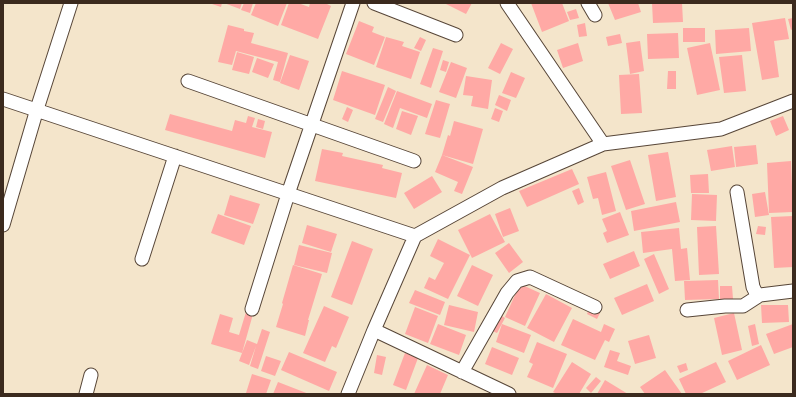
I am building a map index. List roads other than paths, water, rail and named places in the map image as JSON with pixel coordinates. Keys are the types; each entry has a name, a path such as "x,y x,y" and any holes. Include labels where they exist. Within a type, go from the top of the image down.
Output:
{"street":[{"path":"3,224 37,109 71,3"},
{"path":"252,309 311,125 354,3"},
{"path":"374,3 456,35"},
{"path":"507,3 603,144"},
{"path":"588,3 595,15"},
{"path":"188,81 414,161"},
{"path":"3,99 37,109 415,236"},
{"path":"348,394 415,236 502,188 603,144 721,129 793,101"},
{"path":"142,259 175,156"},
{"path":"737,192 753,287 756,293 760,295"},
{"path":"462,372 507,293 517,281 530,277 595,307"},
{"path":"687,310 725,306 743,306 760,295 793,291"},
{"path":"374,330 509,394"},
{"path":"86,394 91,375"}]}
